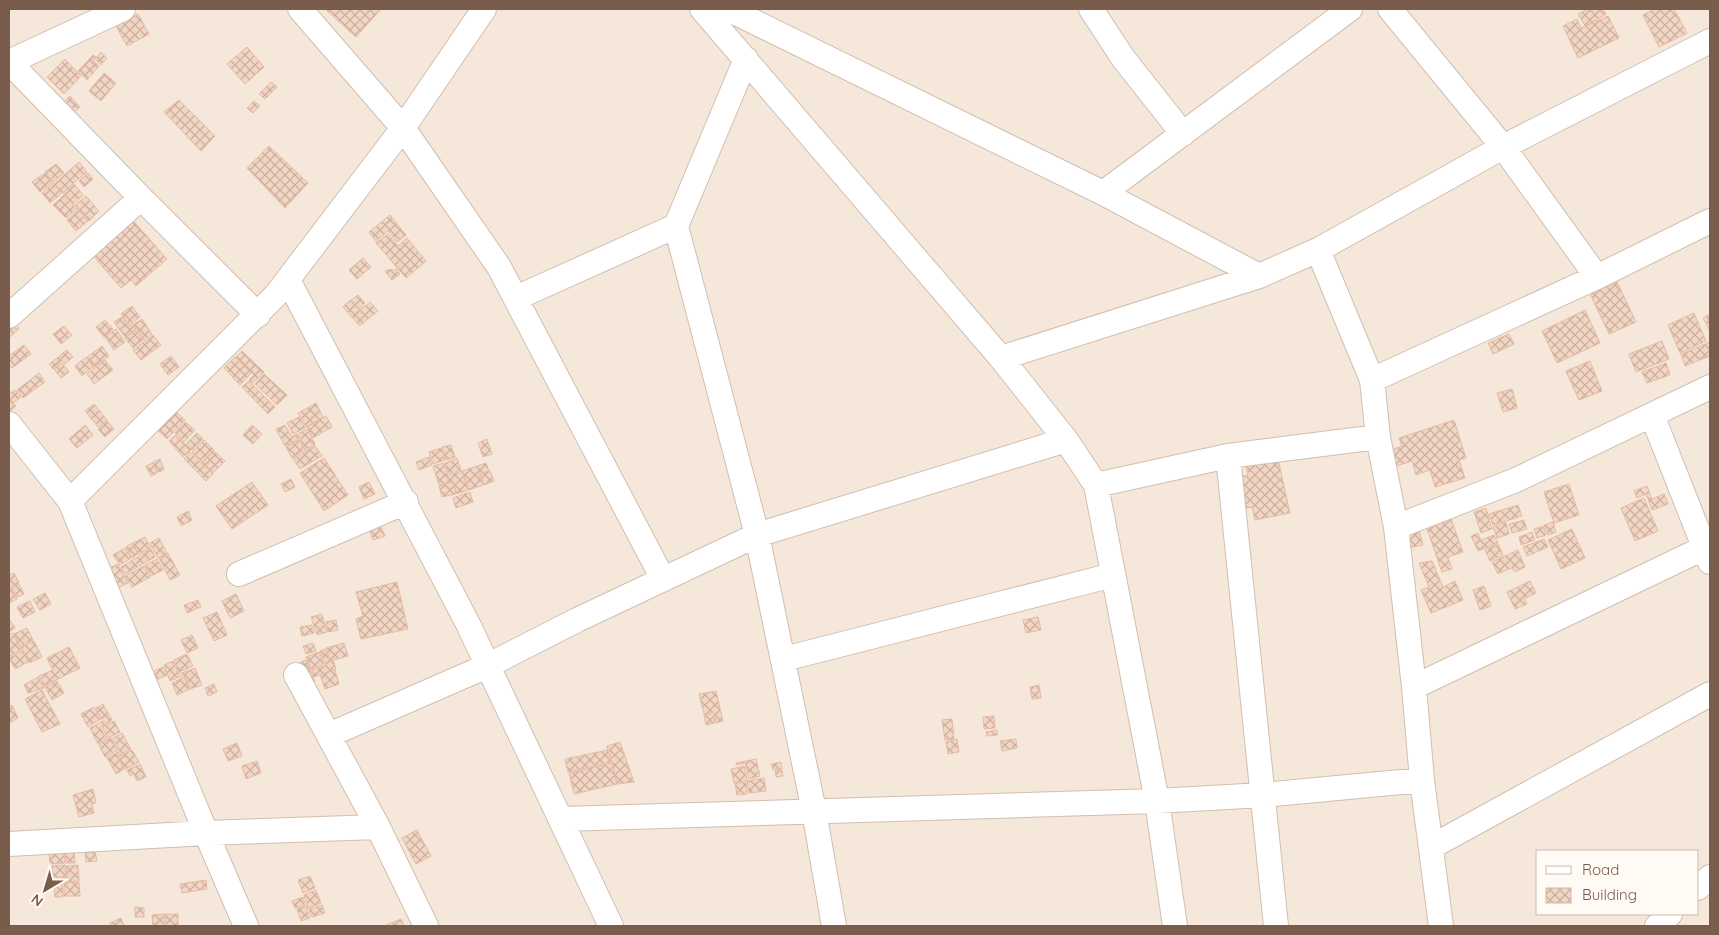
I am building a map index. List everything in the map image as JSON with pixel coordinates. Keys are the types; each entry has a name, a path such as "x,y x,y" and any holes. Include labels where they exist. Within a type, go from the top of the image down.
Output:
{"street":[{"path":"124,9 9,62 258,315"},
{"path":"300,9 403,128 499,267 663,579"},
{"path":"70,501 258,315 288,280 403,128 484,9"},
{"path":"702,9 1001,358 1066,440 1096,485 1157,802 1175,926"},
{"path":"728,9 1103,193 1258,276"},
{"path":"1091,9 1123,58 1184,134"},
{"path":"1103,193 1350,9"},
{"path":"1390,9 1503,147 1597,277"},
{"path":"1001,358 1258,276 1318,250 1503,147 1710,41"},
{"path":"746,60 676,226 756,535 784,658 834,926"},
{"path":"9,316 141,198"},
{"path":"1372,380 1597,277 1710,221"},
{"path":"516,298 676,226"},
{"path":"1318,250 1372,380 1378,437 1396,527 1414,687 1422,780 1441,926"},
{"path":"288,280 406,502 468,624 611,926"},
{"path":"1396,527 1516,480 1710,387"},
{"path":"1414,687 1709,551 1652,416"},
{"path":"9,424 70,501 246,926"},
{"path":"1096,485 1228,456 1378,437"},
{"path":"329,736 487,666 756,535 1066,440"},
{"path":"1228,456 1276,926"},
{"path":"239,574 406,502"},
{"path":"784,658 1113,575"},
{"path":"296,676 378,827 426,926"},
{"path":"1431,847 1710,694"},
{"path":"562,820 1157,802 1263,795 1422,780"},
{"path":"9,844 206,833 378,827"},
{"path":"1699,887 1710,877"},
{"path":"1657,926 1669,915"}],"shaded area":[{"path":"9,9 1710,9 1710,926 9,926"}],"building":[{"path":"325,9 381,9 356,37"},
{"path":"1588,9 1603,9 1606,14 1585,26 1578,14"},
{"path":"1655,9 1674,9 1687,33 1659,47 1643,15"},
{"path":"138,14 149,34 127,46 116,26"},
{"path":"1608,16 1619,38 1578,58 1563,26 1577,19 1581,28"},
{"path":"247,47 264,67 245,84 227,64"},
{"path":"101,52 107,58 101,65 95,59"},
{"path":"93,55 96,57 93,60 99,66 87,80 78,71"},
{"path":"65,59 81,76 64,94 47,77"},
{"path":"104,73 116,83 101,101 89,91"},
{"path":"271,82 277,87 265,99 259,94"},
{"path":"70,96 80,107 69,117 59,107"},
{"path":"179,100 215,136 201,151 164,112"},
{"path":"254,101 260,106 253,113 247,108"},
{"path":"269,146 308,183 285,208 247,168"},
{"path":"79,162 87,172 62,193 54,184"},
{"path":"56,164 64,173 53,182 45,172"},
{"path":"45,173 52,182 40,192 32,182"},
{"path":"88,173 93,179 84,187 79,181"},
{"path":"53,183 62,193 50,203 42,193"},
{"path":"74,184 83,195 73,204 63,193"},
{"path":"64,195 77,209 66,218 53,205"},
{"path":"86,196 99,211 89,221 75,205"},
{"path":"78,210 88,221 76,231 67,220"},
{"path":"390,215 406,235 397,242 388,231 376,241 369,232"},
{"path":"129,216 167,259 136,286 131,280 121,288 89,251"},
{"path":"388,234 398,246 407,238 426,261 406,278 376,243"},
{"path":"363,258 371,267 357,279 349,270"},
{"path":"392,269 393,271 396,269 400,274 392,280 385,271"},
{"path":"1617,282 1636,322 1609,334 1590,294"},
{"path":"358,295 365,303 359,309 351,300"},
{"path":"350,300 368,319 360,326 343,307"},
{"path":"370,302 378,311 368,319 360,310"},
{"path":"132,306 140,317 129,325 121,314"},
{"path":"1585,310 1600,343 1557,363 1542,331"},
{"path":"1694,313 1706,341 1680,353 1668,325"},
{"path":"1710,314 1710,331 1703,318"},
{"path":"122,317 129,327 133,324 136,329 125,337 114,322"},
{"path":"142,319 152,334 144,340 134,324"},
{"path":"105,320 113,329 104,337 96,327"},
{"path":"12,324 16,329 18,327 19,329 10,337 9,327"},
{"path":"64,326 72,335 61,344 53,334"},
{"path":"116,329 125,342 114,350 105,337"},
{"path":"136,330 143,340 133,348 125,338"},
{"path":"1509,334 1514,344 1493,354 1488,343"},
{"path":"153,335 161,345 141,360 133,350"},
{"path":"1662,341 1669,359 1636,372 1629,354"},
{"path":"1710,342 1710,356 1685,366 1681,354"},
{"path":"24,345 31,354 12,368 9,365 9,356"},
{"path":"102,346 109,356 94,367 87,357"},
{"path":"67,350 73,357 65,364 59,356"},
{"path":"242,351 264,372 253,383 249,380 254,375 236,357"},
{"path":"171,356 179,367 168,375 160,364"},
{"path":"58,357 62,361 53,369 49,364"},
{"path":"86,357 93,367 82,376 75,366"},
{"path":"235,357 251,373 240,385 224,368"},
{"path":"105,360 113,370 94,384 87,374"},
{"path":"1590,361 1602,391 1579,400 1566,371"},
{"path":"62,363 69,372 61,378 54,369"},
{"path":"1666,363 1670,375 1647,383 1642,372"},
{"path":"39,373 45,382 23,398 17,390"},
{"path":"264,374 287,395 277,405 255,384"},
{"path":"249,381 275,407 268,414 242,387"},
{"path":"1512,389 1517,408 1503,412 1497,393"},
{"path":"15,390 21,397 13,403 16,406 9,412 9,394"},
{"path":"316,403 323,417 306,427 298,413"},
{"path":"94,404 107,420 98,427 85,411"},
{"path":"173,409 185,420 167,439 154,427"},
{"path":"326,416 332,427 313,438 307,427"},
{"path":"299,417 305,428 293,434 287,423"},
{"path":"1454,420 1466,458 1459,460 1465,478 1435,487 1430,470 1416,475 1412,461 1390,468 1385,452 1402,446 1399,438"},
{"path":"107,421 114,429 105,437 98,429"},
{"path":"185,422 195,430 184,442 175,433"},
{"path":"85,425 93,435 77,448 69,439"},
{"path":"252,425 262,434 253,444 243,435"},
{"path":"285,425 292,437 297,434 299,439 285,446 276,429"},
{"path":"307,429 313,441 310,443 314,441 315,445 305,450 298,434"},
{"path":"197,433 203,439 192,450 186,444"},
{"path":"175,435 191,450 183,457 169,441"},
{"path":"487,439 492,454 483,457 478,443"},
{"path":"204,440 214,450 202,462 192,452"},
{"path":"299,440 305,450 292,458 286,447"},
{"path":"451,445 455,457 446,460 442,447"},
{"path":"315,446 322,456 300,469 293,459"},
{"path":"441,448 445,460 433,464 429,452"},
{"path":"214,451 225,461 213,473 202,463"},
{"path":"190,452 213,474 206,481 184,459"},
{"path":"429,457 432,465 419,470 416,462"},
{"path":"324,458 348,495 324,511 300,473"},
{"path":"457,458 461,470 449,474 445,463"},
{"path":"160,459 164,470 158,472 153,462"},
{"path":"1278,459 1290,513 1255,520 1252,507 1242,509 1235,478 1248,475 1246,466"},
{"path":"153,463 157,473 151,476 146,466"},
{"path":"444,463 448,476 462,471 468,490 457,494 453,481 439,485 433,466"},
{"path":"486,463 489,471 479,474 483,485 469,490 462,471"},
{"path":"490,471 494,481 484,485 480,475"},
{"path":"291,479 295,487 285,492 281,484"},
{"path":"252,482 268,505 232,529 216,506"},
{"path":"369,482 375,494 364,499 359,487"},
{"path":"453,482 456,494 442,497 439,486"},
{"path":"1569,484 1579,515 1554,523 1544,492"},
{"path":"1647,486 1652,499 1664,494 1668,504 1652,510 1646,494 1637,498 1634,491"},
{"path":"470,492 473,502 456,508 453,498"},
{"path":"1644,498 1658,531 1635,541 1621,508"},
{"path":"1518,505 1522,516 1493,525 1489,514"},
{"path":"1486,508 1492,529 1481,533 1474,512"},
{"path":"188,511 192,520 181,526 177,517"},
{"path":"1449,513 1463,552 1448,557 1452,569 1442,572 1427,529 1437,525 1435,518"},
{"path":"1524,520 1527,529 1512,533 1509,524"},
{"path":"379,522 385,536 373,540 368,526"},
{"path":"1506,522 1509,534 1497,538 1493,527"},
{"path":"1553,522 1556,532 1548,535 1544,525"},
{"path":"1417,524 1423,545 1407,548 1402,527"},
{"path":"1543,526 1546,535 1537,538 1534,529"},
{"path":"1572,529 1585,558 1561,569 1548,540"},
{"path":"1532,532 1535,540 1521,545 1519,537"},
{"path":"1478,533 1481,540 1494,535 1498,543 1478,551 1471,536"},
{"path":"145,537 151,548 139,554 133,543"},
{"path":"159,538 167,553 158,558 150,543"},
{"path":"1544,539 1548,547 1527,556 1523,547"},
{"path":"132,543 138,554 132,558 126,547"},
{"path":"1498,544 1503,555 1490,561 1485,550"},
{"path":"125,548 131,558 120,565 113,555"},
{"path":"151,549 155,557 125,574 121,567"},
{"path":"1518,550 1525,567 1515,572 1511,568 1498,574 1492,562"},
{"path":"168,553 180,575 170,580 159,558"},
{"path":"157,559 163,570 151,576 145,565"},
{"path":"1432,561 1443,587 1455,581 1463,600 1431,613 1421,590 1429,587 1419,563"},
{"path":"118,564 128,583 114,590 106,570"},
{"path":"144,566 150,577 132,587 125,576"},
{"path":"14,573 19,583 9,588 9,575"},
{"path":"1530,581 1536,593 1524,599 1527,604 1515,609 1507,592"},
{"path":"397,582 408,629 361,639 356,619 363,616 356,592"},
{"path":"19,584 24,594 17,597 12,587"},
{"path":"1484,586 1491,606 1480,610 1473,590"},
{"path":"11,588 17,599 9,603 9,589"},
{"path":"45,593 51,604 40,610 33,599"},
{"path":"236,594 244,611 230,618 222,601"},
{"path":"198,600 201,607 187,613 184,605"},
{"path":"30,601 35,612 23,618 17,607"},
{"path":"217,612 227,635 214,641 203,618"},
{"path":"322,614 327,632 317,635 311,617"},
{"path":"1038,617 1041,630 1026,633 1023,620"},
{"path":"9,620 15,628 9,632"},
{"path":"336,620 338,630 328,632 326,622"},
{"path":"312,625 314,633 302,636 300,627"},
{"path":"27,628 33,640 20,646 14,634"},
{"path":"13,633 21,650 9,657 9,635"},
{"path":"192,635 198,648 187,653 181,640"},
{"path":"34,641 42,657 29,663 21,647"},
{"path":"313,643 316,651 306,654 303,646"},
{"path":"344,643 348,656 330,661 326,648"},
{"path":"69,647 80,668 44,686 39,676 53,670 47,658"},
{"path":"325,649 330,662 333,660 336,669 314,677 312,670 326,665 320,651"},
{"path":"23,651 28,662 15,669 9,658"},
{"path":"319,652 324,664 311,669 306,657"},
{"path":"187,654 193,666 179,672 174,660"},
{"path":"306,660 315,681 312,684 307,683 299,663"},
{"path":"173,661 179,674 195,668 202,685 190,689 184,675 170,681 164,665"},
{"path":"163,667 167,675 154,681 150,673"},
{"path":"335,670 339,684 325,689 320,675"},
{"path":"38,677 44,688 28,693 24,685"},
{"path":"184,677 190,689 177,695 172,683"},
{"path":"57,681 64,693 52,700 45,687"},
{"path":"214,684 217,692 208,696 205,688"},
{"path":"1039,685 1041,698 1032,699 1030,687"},
{"path":"42,690 60,724 42,732 25,699"},
{"path":"716,691 723,721 716,723 714,712 704,714 699,694"},
{"path":"103,704 112,720 100,727 107,739 98,744 90,728 103,721 96,708"},
{"path":"12,705 18,718 9,723 9,707"},
{"path":"94,707 101,719 88,727 81,714"},
{"path":"713,714 715,723 706,725 704,715"},
{"path":"994,716 995,728 984,729 983,717"},
{"path":"952,719 954,739 945,740 942,720"},
{"path":"114,721 120,732 108,738 102,727"},
{"path":"997,730 997,735 987,736 986,732"},
{"path":"122,733 131,749 117,756 124,769 116,774 107,758 120,751 113,738"},
{"path":"111,738 118,750 105,757 99,745"},
{"path":"957,739 959,752 948,754 946,742"},
{"path":"1016,739 1017,748 1002,751 1000,741"},
{"path":"620,742 634,782 617,784 607,746"},
{"path":"237,743 242,756 228,761 223,749"},
{"path":"132,750 139,762 125,769 118,757"},
{"path":"608,750 611,762 568,772 565,759"},
{"path":"756,759 760,776 749,779 745,763 737,765 736,763"},
{"path":"257,761 261,773 246,779 242,766"},
{"path":"781,762 782,769 773,770 771,764"},
{"path":"612,763 617,784 574,794 569,773"},
{"path":"140,764 146,777 137,781 134,774 130,776 127,770"},
{"path":"744,766 747,780 734,783 731,769"},
{"path":"782,770 783,776 776,777 775,771"},
{"path":"764,778 766,791 749,793 747,781"},
{"path":"746,782 747,794 737,795 735,783"},
{"path":"93,789 96,803 92,804 94,813 79,817 73,795"},
{"path":"417,830 431,856 416,864 402,838"},
{"path":"74,849 75,863 66,863 65,850"},
{"path":"64,850 65,863 50,864 49,851"},
{"path":"95,852 97,861 86,862 85,853"},
{"path":"65,865 66,877 53,878 52,866"},
{"path":"78,865 79,881 62,882 62,878 67,878 66,866"},
{"path":"310,876 315,888 303,893 298,880"},
{"path":"62,880 63,897 55,897 54,881"},
{"path":"206,880 207,889 182,893 180,884"},
{"path":"79,882 80,896 64,896 64,883"},
{"path":"316,890 321,903 308,908 304,895"},
{"path":"303,897 305,905 295,908 292,901"},
{"path":"322,905 325,913 312,917 309,909"},
{"path":"306,906 310,918 301,921 297,909"},
{"path":"135,907 144,908 144,917 135,917"},
{"path":"164,914 164,926 153,926 152,915"},
{"path":"165,914 178,914 178,926 166,926"},
{"path":"121,918 124,926 111,926 110,923"},
{"path":"401,919 404,926 386,925"}]}
